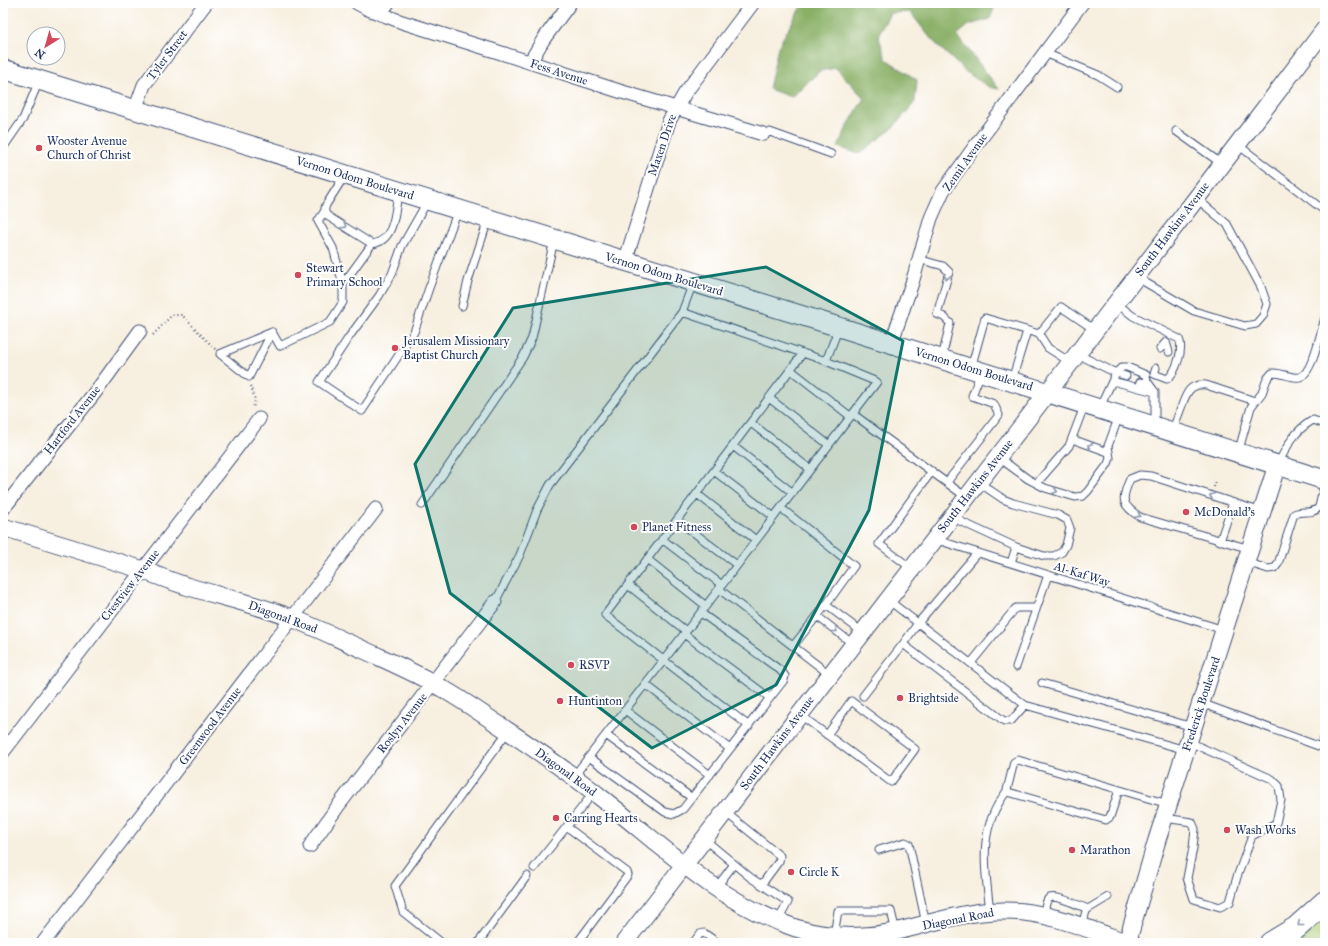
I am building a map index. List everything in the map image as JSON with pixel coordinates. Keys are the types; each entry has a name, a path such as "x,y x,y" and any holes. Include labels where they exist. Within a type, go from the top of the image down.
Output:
{"highway":[{"path":"1271,943 1296,928 1325,902"}],"main road":[{"name":"Vernon Odom Boulevard","path":"3,69 1048,392 1325,481"}],"street":[{"name":"Tyler Street","path":"135,110 144,85 206,3"},
{"name":"Fess Avenue","path":"357,3 402,22 675,108 763,134"},
{"path":"380,14 388,3"},
{"path":"530,62 543,40 570,3"},
{"name":"Maxen Drive","path":"626,262 669,121 675,108 753,3"},
{"name":"Zemil Avenue","path":"891,344 912,283 931,218 943,191 1082,3"},
{"name":"South Hawkins Avenue","path":"624,943 1325,29"},
{"name":"Hartford Avenue","path":"3,509 100,386 140,331"},
{"name":"Crestview Avenue","path":"3,752 142,570 255,416"},
{"name":"Frederick Boulevard","path":"1128,943 1166,811 1277,465"},
{"name":"Greenwood Avenue","path":"43,943 376,509"},
{"name":"Diagonal Road","path":"3,527 142,570 183,585 254,605 293,618 393,663 433,683 508,731 574,776 716,888 758,913 778,922 827,938 870,936 896,932 983,912 1004,911 1034,913 1060,919 1128,943"},
{"name":"Roslyn Avenue","path":"310,846 338,806 495,602"}],"lane":[{"path":"1045,53 1098,75 1118,87"},
{"path":"3,148 23,119 40,80"},
{"path":"1176,131 1222,164"},
{"path":"763,134 770,132 831,154"},
{"path":"1237,144 1325,211"},
{"path":"272,332 280,346 330,322 343,302 343,284 333,248 318,221 345,175"},
{"path":"343,284 372,244 381,242 386,238 392,229 399,192"},
{"path":"1136,276 1194,311 1245,326 1256,324 1264,316 1267,304 1261,288 1227,224 1196,198"},
{"path":"428,201 402,246 392,274 379,296 319,382 362,411 414,332 428,288 458,210"},
{"path":"324,212 329,217 372,244"},
{"path":"462,306 468,281 488,219"},
{"path":"422,505 523,357 532,338 554,240"},
{"path":"918,259 943,266 949,272 937,314 948,320 950,323 942,360"},
{"path":"495,602 520,555 537,510 550,485 682,312 692,282"},
{"path":"1116,303 1134,316 1179,339 1181,343 1181,350 1174,373 1167,379 1162,374 1154,374 1156,368"},
{"path":"1039,334 1061,307 1095,330"},
{"path":"574,776 721,587 877,382 826,360 682,312"},
{"path":"947,482 999,415 994,404 972,396 985,318 1039,334 1048,348 1074,358 1126,374"},
{"path":"1238,453 1251,407 1262,394 1267,380 1272,374 1279,373 1301,377 1307,371 1312,363 1325,318"},
{"path":"826,360 839,327"},
{"path":"1012,381 1027,331"},
{"path":"272,332 249,377 220,354 272,332"},
{"path":"1160,349 1166,342 1168,333"},
{"path":"1166,342 1170,352"},
{"path":"749,726 605,615 804,353"},
{"path":"1037,484 1069,446 1092,406 1122,367 1127,367 1146,375 1147,384 1163,429"},
{"path":"790,370 966,497"},
{"path":"1112,381 1147,384 1162,374"},
{"path":"1163,429 1190,389 1198,384 1206,385 1255,401"},
{"path":"769,398 829,445"},
{"path":"998,457 1028,479 1045,488 1075,497 1083,496 1088,492 1108,464 1110,458 1108,446 1119,415"},
{"path":"1277,465 1291,439 1304,425 1313,420 1325,424"},
{"path":"751,423 810,469"},
{"path":"1072,439 1108,452"},
{"path":"733,446 792,493"},
{"path":"714,471 774,517"},
{"path":"911,569 879,544 932,471"},
{"path":"1262,512 1152,476 1140,475 1130,479 1123,492 1124,503 1131,511 1140,517 1220,541 1268,569 1276,568 1278,564 1294,514 1317,510 1319,507 1325,481"},
{"path":"951,517 1016,547 1044,556 1054,556 1062,552 1066,545 1070,528 1067,520 1058,515 1003,498 978,482"},
{"path":"697,494 756,540"},
{"path":"1220,541 1233,503"},
{"path":"781,508 854,566 826,605 793,646"},
{"path":"677,520 737,565"},
{"path":"662,539 829,674"},
{"name":"Al-Kaf Way","path":"934,539 1224,630"},
{"path":"1011,563 1016,547"},
{"path":"863,696 918,623 977,553"},
{"path":"647,559 706,606"},
{"path":"1016,667 1048,575"},
{"path":"628,585 685,633 770,698"},
{"path":"887,599 1025,705 1189,740"},
{"path":"826,605 858,638"},
{"path":"971,663 1016,608 1036,608"},
{"path":"589,757 665,812 674,814 683,809 749,726 784,680 785,676 783,672 701,613"},
{"path":"817,616 858,638"},
{"path":"903,644 1004,721 1011,721 1025,705"},
{"path":"990,912 984,847 992,815 1007,791 1014,762 1018,760 1119,790 1192,822 1195,829 1194,842 1187,878 1194,899 1220,907 1230,902 1237,877 1252,836 1276,823 1281,800 1279,786 1272,779 1189,740 1042,683"},
{"path":"645,684 730,749"},
{"path":"799,713 827,735 891,782 915,749 851,701 827,735"},
{"path":"1201,703 1321,746 1325,734"},
{"path":"625,710 710,775"},
{"path":"442,943 402,912 395,886 508,731"},
{"path":"606,735 692,798"},
{"path":"1007,791 1106,820 1110,818 1119,790"},
{"path":"534,868 594,792"},
{"path":"725,812 780,856 779,861 762,884"},
{"path":"567,827 627,872 628,875 577,943"},
{"path":"704,839 734,864 788,902 778,922"},
{"path":"879,850 905,842 909,844 926,924"},
{"path":"716,888 734,864"},
{"path":"478,943 527,876"},
{"path":"1044,915 1046,901 1050,897 1056,897 1088,909"},
{"path":"1082,927 1086,911 1108,897"},
{"path":"827,938 838,911 891,911 896,932"},
{"path":"693,943 700,934 704,933 718,943"}],"path":[{"path":"153,335 172,315 182,315 220,354"},
{"path":"249,377 256,400 255,416"}],"highlighted area":[{"path":"766,267 903,341 869,510 776,685 652,748 450,593 415,464 513,308"}],"green space":[{"path":"803,3 996,3 990,19 969,25 957,35 999,89 989,87 966,72 932,40 910,12 890,13 878,35 886,59 917,80 915,102 892,129 859,154 838,147 847,127 864,98 836,68 820,71 791,97 769,89 778,47"},
{"path":"1325,913 1325,943 1287,943"}],"place":[{"name":"Wooster Avenue Church of Christ","path":"39,148"},
{"name":"Stewart Primary School","path":"298,275"},
{"name":"Jerusalem Missionary Baptist Church","path":"395,348"},
{"name":"McDonald's","path":"1186,512"},
{"name":"Planet Fitness","path":"634,527"},
{"name":"RSVP","path":"571,665"},
{"name":"Brightside","path":"900,698"},
{"name":"Huntinton","path":"560,701"},
{"name":"Carring Hearts","path":"556,818"},
{"name":"Wash Works","path":"1227,830"},
{"name":"Marathon","path":"1072,850"},
{"name":"Circle K","path":"791,872"}]}
